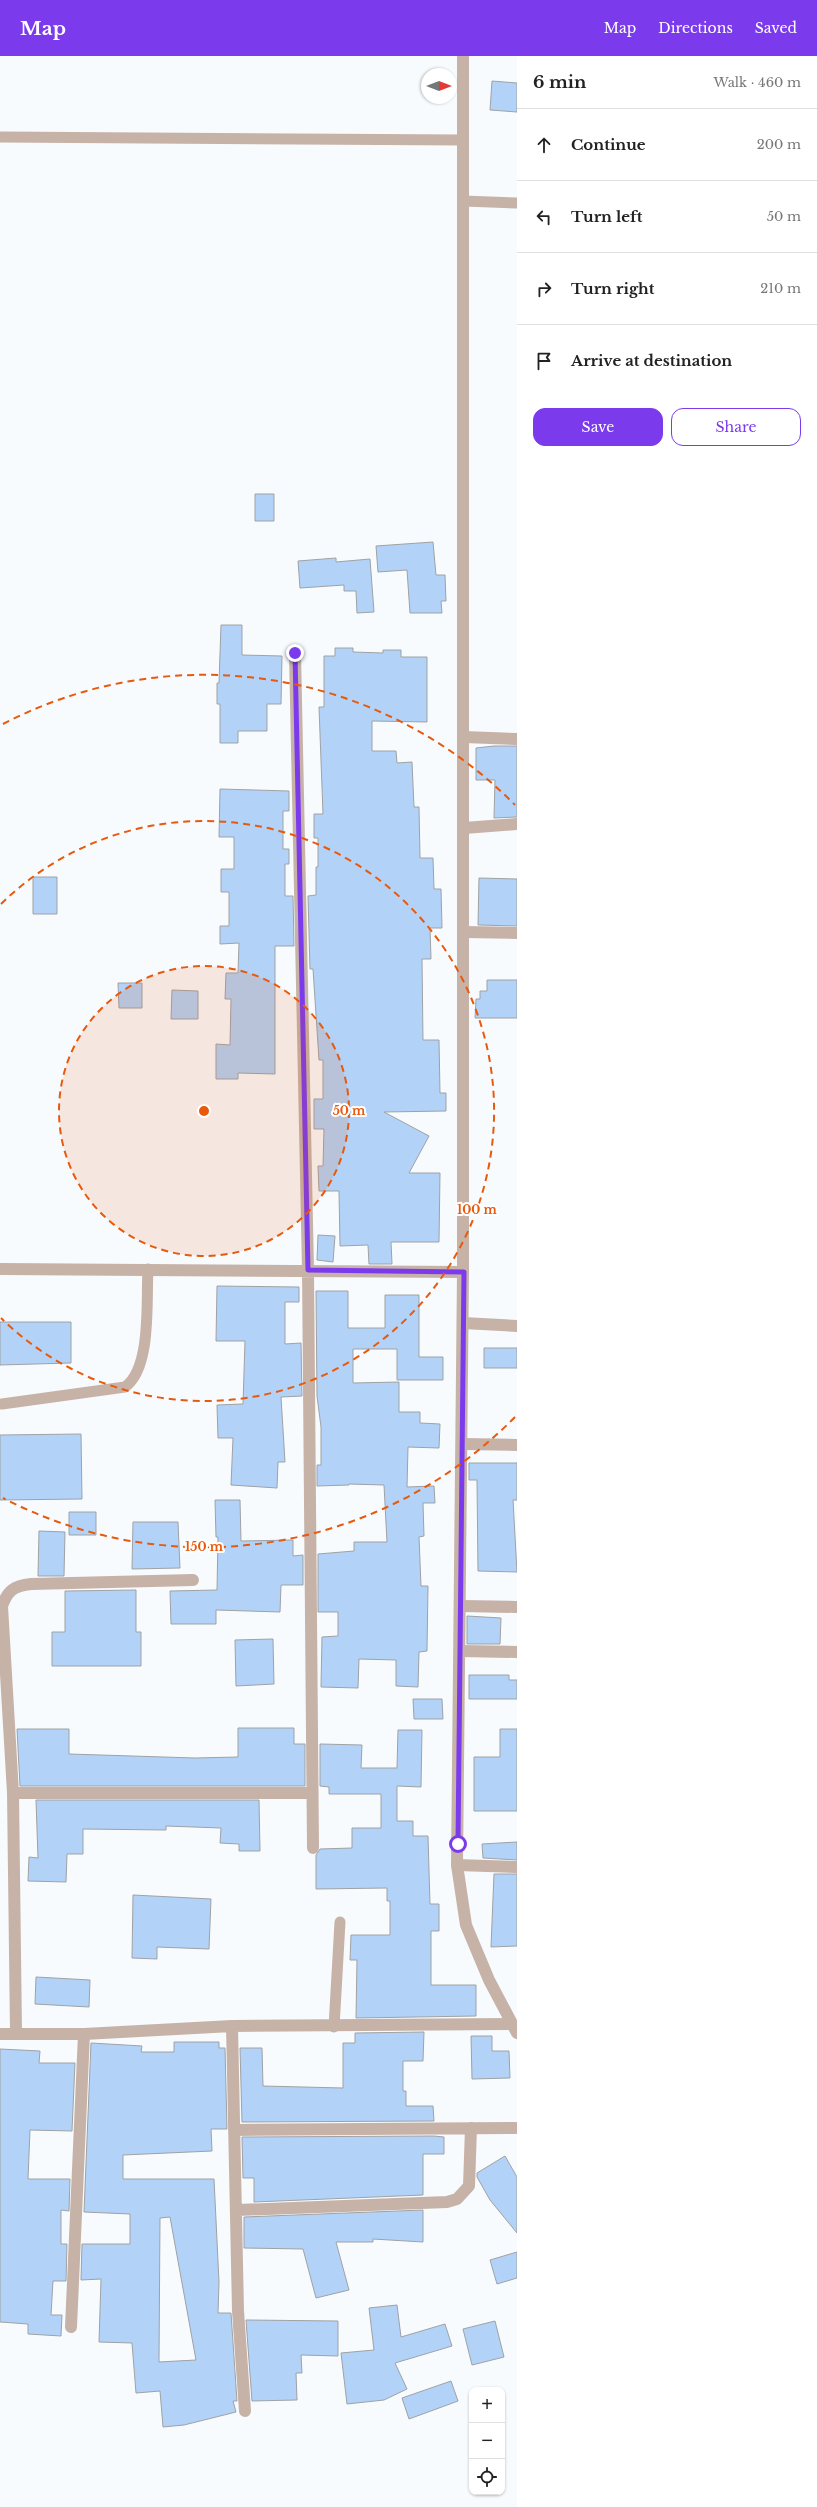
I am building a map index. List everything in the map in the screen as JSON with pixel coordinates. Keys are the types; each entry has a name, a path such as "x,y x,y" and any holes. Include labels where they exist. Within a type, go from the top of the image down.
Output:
{"street":[{"path":"0,2034 84,2034 232,2026 514,2029 489,1980 466,1925 457,1865 461,1651 464,1272 463,56"},
{"path":"295,653 308,1270 313,1848"},
{"path":"464,737 517,739"},
{"path":"464,828 517,824"},
{"path":"464,932 517,933"},
{"path":"0,1269 464,1272"},
{"path":"463,1323 517,1326"},
{"path":"462,1444 517,1445"},
{"path":"16,2033 13,1793 1,1606 8,1592 13,1588 31,1584 193,1580"},
{"path":"461,1606 517,1607"},
{"path":"461,1651 517,1652"},
{"path":"13,1793 312,1794"},
{"path":"457,1865 517,1867"},
{"path":"232,2026 234,2130 238,2210 238,2311 244,2411"},
{"path":"72,2327 84,2034"},
{"path":"238,2210 447,2202 457,2199 469,2186 471,2128"},
{"path":"234,2130 517,2128"}],"lane":[{"path":"0,137 463,140"},
{"path":"463,201 517,203"},
{"path":"2,1404 125,1387 132,1382 141,1362 148,1269"},
{"path":"334,2027 340,1922"}],"building":[{"path":"492,81 517,83 517,112 490,110"},
{"path":"255,494 274,494 274,521 255,521"},
{"path":"433,542 436,575 445,575 446,601 441,601 442,613 410,613 407,570 378,572 376,546"},
{"path":"336,558 336,562 370,559 374,612 357,613 356,591 344,591 344,585 300,588 298,561"},
{"path":"221,625 242,625 242,655 282,656 281,704 267,704 267,731 238,731 238,743 220,743 220,704 217,704 217,683 219,683"},
{"path":"335,648 353,648 353,652 383,653 383,650 401,650 401,657 427,657 427,722 372,721 372,751 396,751 397,763 412,762 414,807 419,807 420,858 433,858 434,889 441,889 442,928 430,928 431,959 422,959 423,1040 439,1040 440,1093 446,1093 446,1111 384,1112 429,1136 409,1173 440,1173 439,1242 391,1242 392,1264 369,1264 368,1245 340,1246 339,1191 319,1191 318,1166 323,1166 324,1129 314,1129 314,1099 323,1099 323,1060 319,1060 313,969 310,969 308,896 316,895 318,838 314,838 314,814 323,814 319,707 324,707 324,656 335,656"},
{"path":"517,746 517,817 494,818 495,780 476,780 476,748"},
{"path":"220,789 289,791 289,811 283,811 283,849 289,849 289,864 285,864 285,896 293,896 294,946 275,946 275,1074 238,1073 238,1079 216,1079 216,1044 230,1045 231,999 225,999 226,973 238,973 239,943 220,944 220,926 229,926 229,892 221,892 221,869 234,869 234,837 219,837"},
{"path":"33,877 57,877 57,914 33,914"},
{"path":"479,878 517,879 517,926 478,925"},
{"path":"487,980 517,980 517,1018 475,1018 476,999 480,999 480,991 487,991"},
{"path":"118,983 142,983 142,1008 119,1008"},
{"path":"172,990 198,991 198,1019 171,1019"},
{"path":"318,1235 335,1236 333,1262 317,1260"},
{"path":"217,1286 299,1287 299,1302 285,1302 285,1344 301,1343 302,1396 281,1397 285,1462 278,1462 277,1488 231,1485 233,1438 218,1438 217,1405 243,1404 245,1341 216,1341"},
{"path":"316,1291 348,1291 348,1328 385,1328 385,1295 419,1295 419,1357 443,1357 443,1380 397,1380 397,1349 353,1349 353,1383 399,1382 399,1412 420,1412 420,1423 440,1424 439,1448 408,1447 407,1487 434,1486 435,1503 423,1503 424,1536 419,1537 421,1586 428,1586 427,1651 419,1652 418,1687 396,1686 396,1660 359,1659 358,1688 321,1687 322,1637 338,1636 338,1612 318,1612 318,1554 354,1551 354,1542 387,1542 384,1485 349,1484 317,1486 317,1465 321,1465 321,1427 317,1396"},
{"path":"0,1322 71,1322 71,1363 0,1365"},
{"path":"484,1348 517,1348 517,1368 484,1368"},
{"path":"81,1434 82,1499 0,1500 0,1435"},
{"path":"469,1463 517,1463 517,1500 513,1500 517,1572 478,1571 477,1480 469,1480"},
{"path":"215,1500 240,1500 241,1541 293,1540 293,1556 303,1555 303,1585 281,1585 280,1612 216,1610 216,1624 171,1624 170,1591 217,1590 218,1537 216,1537"},
{"path":"69,1512 96,1512 96,1535 69,1535"},
{"path":"133,1522 178,1522 180,1568 132,1569"},
{"path":"39,1531 65,1532 64,1576 38,1576"},
{"path":"136,1590 136,1632 141,1632 141,1666 52,1666 52,1632 65,1632 65,1591"},
{"path":"467,1616 501,1618 500,1644 467,1644"},
{"path":"273,1639 274,1684 236,1686 235,1640"},
{"path":"469,1675 509,1675 509,1680 517,1680 517,1699 469,1699"},
{"path":"413,1699 442,1699 443,1719 414,1719"},
{"path":"238,1728 294,1728 294,1744 305,1744 305,1786 20,1786 17,1729 69,1729 69,1754 195,1758 238,1757"},
{"path":"500,1729 517,1729 517,1811 474,1811 474,1757 500,1757"},
{"path":"398,1730 422,1730 421,1787 397,1786 397,1821 413,1821 413,1836 428,1836 430,1904 439,1904 439,1931 431,1931 431,1985 476,1985 476,2016 356,2018 357,1960 350,1960 351,1935 390,1935 390,1901 387,1901 387,1888 316,1889 316,1855 320,1849 352,1848 352,1828 381,1828 381,1794 329,1794 329,1787 320,1786 320,1744 362,1745 361,1768 397,1768"},
{"path":"36,1800 259,1800 260,1851 239,1851 239,1844 220,1843 221,1828 166,1826 166,1830 83,1829 83,1854 67,1854 66,1882 28,1881 29,1857 38,1858"},
{"path":"517,1842 517,1860 483,1858 482,1844"},
{"path":"494,1874 517,1874 517,1946 491,1947"},
{"path":"133,1895 211,1899 209,1949 157,1947 157,1959 132,1958"},
{"path":"36,1977 90,1980 89,2007 35,2004"},
{"path":"424,2032 423,2061 403,2061 403,2091 406,2091 406,2106 433,2106 434,2121 242,2122 240,2048 262,2048 263,2086 343,2088 343,2043 355,2043 355,2033"},
{"path":"471,2036 492,2036 492,2051 509,2051 510,2078 472,2079"},
{"path":"174,2042 219,2042 219,2048 225,2048 227,2129 211,2129 212,2151 123,2155 123,2179 214,2179 219,2282 218,2313 231,2313 237,2401 233,2401 236,2412 184,2425 163,2427 160,2391 136,2393 132,2343 99,2342 101,2279 81,2280 82,2244 130,2244 130,2214 84,2212 91,2043 142,2046 141,2052 174,2052","holes":["170,2217 196,2360 159,2362 160,2218"]},
{"path":"0,2049 40,2051 39,2063 75,2063 72,2131 30,2130 28,2179 70,2179 69,2211 61,2210 61,2244 67,2244 66,2281 53,2281 51,2315 62,2315 61,2336 28,2334 28,2324 0,2322"},
{"path":"242,2137 444,2137 444,2154 423,2154 423,2195 254,2202 254,2178 243,2178"},
{"path":"505,2156 517,2177 517,2233 490,2200 477,2177 477,2173"},
{"path":"423,2210 423,2242 373,2239 373,2242 336,2242 349,2290 316,2298 303,2249 244,2248 244,2217"},
{"path":"517,2252 517,2278 497,2284 490,2260"},
{"path":"397,2305 401,2337 445,2324 452,2346 395,2363 407,2389 384,2400 347,2404 341,2353 374,2350 369,2308"},
{"path":"246,2320 338,2321 338,2356 301,2355 302,2373 296,2373 297,2400 252,2401"},
{"path":"495,2321 504,2357 472,2365 463,2329"},
{"path":"451,2381 458,2401 409,2419 402,2398"}],"route":[{"path":"295,653 308,1270 464,1272 458,1844"}]}
